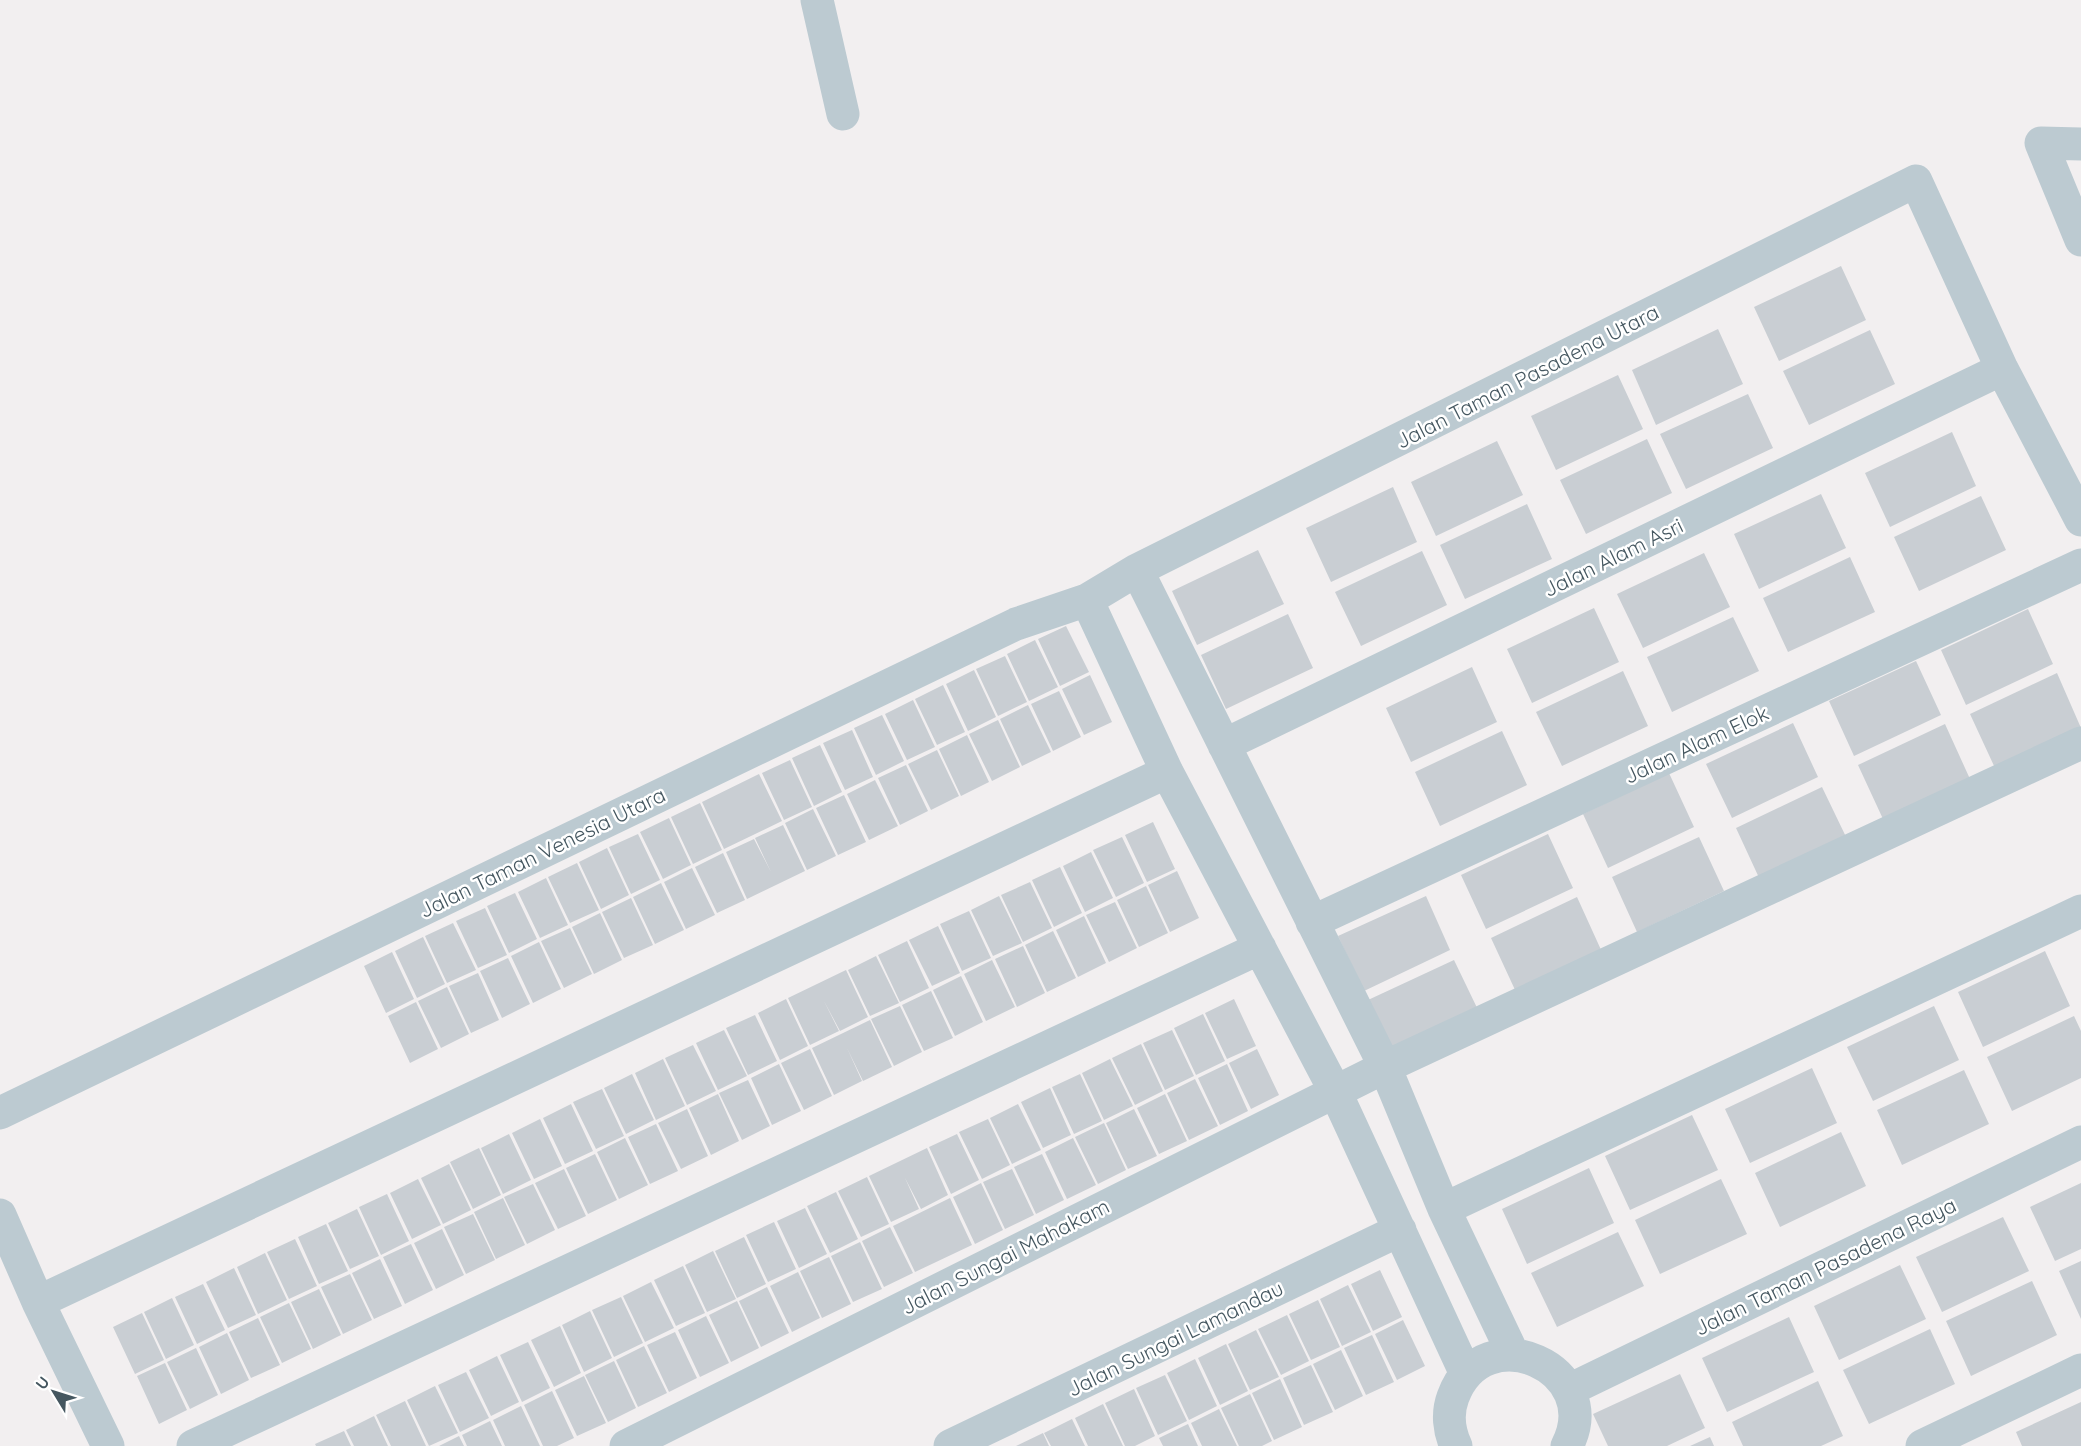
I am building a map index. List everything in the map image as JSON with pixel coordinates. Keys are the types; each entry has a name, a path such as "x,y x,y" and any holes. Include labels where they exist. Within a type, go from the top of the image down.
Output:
{"street":[{"path":"816,0 843,114"},
{"path":"2081,144 2041,143 2081,240"},
{"name":"Jalan Taman Pasadena Utara","path":"1087,600 1137,570 1916,181 2002,369"},
{"path":"2002,369 2081,520"},
{"name":"Jalan Alam Asri","path":"1224,745 2002,369"},
{"name":"Jalan Alam Elok","path":"1312,922 2081,565"},
{"path":"1137,570 1385,1067 1444,1209 1513,1354"},
{"path":"1087,600 1167,772 1335,1091 1466,1374"},
{"name":"Jalan Taman Venesia Utara","path":"0,1113 1016,624 1087,600"},
{"name":"Jalan Sungai Mahakam","path":"626,1446 1335,1091 2081,743"},
{"path":"38,1302 1167,772"},
{"path":"1444,1209 2081,911"},
{"path":"193,1446 1260,948"},
{"name":"Jalan Taman Pasadena Raya","path":"1569,1390 2081,1142"},
{"path":"0,1215 38,1302 108,1446"},
{"name":"Jalan Sungai Lamandau","path":"950,1446 1400,1230"},
{"path":"1448,1443 1450,1404 1456,1388 1466,1374 1479,1363 1495,1356 1513,1354 1530,1357 1545,1364 1559,1375 1569,1390 1574,1406 1574,1425 1567,1446"},
{"path":"1922,1446 2081,1370"}],"building":[{"path":"1841,266 1866,320 1779,361 1754,307"},
{"path":"1718,329 1743,384 1656,425 1632,370"},
{"path":"1870,330 1895,384 1809,425 1783,371"},
{"path":"1618,375 1643,429 1556,470 1531,416"},
{"path":"1748,394 1773,448 1686,489 1660,434"},
{"path":"1952,432 1976,486 1890,527 1865,473"},
{"path":"1647,439 1672,493 1586,534 1560,480"},
{"path":"1497,441 1523,495 1436,536 1411,482"},
{"path":"1393,487 1417,542 1331,582 1306,528"},
{"path":"1821,494 1846,548 1759,589 1734,534"},
{"path":"1981,496 2006,550 1919,591 1894,537"},
{"path":"1527,504 1552,559 1465,599 1440,545"},
{"path":"1258,550 1284,604 1197,645 1172,591"},
{"path":"1422,551 1447,605 1361,646 1335,592"},
{"path":"1704,553 1730,607 1643,648 1617,594"},
{"path":"1850,557 1875,612 1788,652 1763,598"},
{"path":"1594,608 1619,662 1532,703 1507,649"},
{"path":"2028,609 2053,664 1966,705 1941,650"},
{"path":"1288,614 1313,668 1226,709 1201,655"},
{"path":"1733,617 1759,671 1672,712 1647,657"},
{"path":"1066,626 1089,672 1060,686 1038,639"},
{"path":"1035,640 1058,687 1029,701 1007,654"},
{"path":"1005,656 1027,702 998,716 976,669"},
{"path":"1916,661 1941,715 1854,756 1829,701"},
{"path":"1472,667 1497,722 1411,762 1386,708"},
{"path":"974,670 996,717 968,731 946,684"},
{"path":"1623,671 1648,726 1562,766 1536,712"},
{"path":"2057,673 2081,728 1995,768 1970,714"},
{"path":"1090,675 1112,722 1084,735 1062,689"},
{"path":"943,685 965,732 937,745 915,699"},
{"path":"1059,691 1081,737 1053,751 1031,704"},
{"path":"913,700 935,747 907,760 885,714"},
{"path":"1028,705 1051,752 1022,766 1000,719"},
{"path":"882,715 904,761 876,775 854,728"},
{"path":"998,720 1020,767 992,781 969,734"},
{"path":"1793,723 1818,777 1732,818 1706,764"},
{"path":"1945,724 1970,779 1883,819 1858,765"},
{"path":"852,730 873,777 845,790 823,743"},
{"path":"1502,731 1527,785 1440,826 1415,772"},
{"path":"967,735 989,782 961,796 939,749"},
{"path":"820,745 842,792 814,806 792,758"},
{"path":"937,750 959,796 931,810 908,764"},
{"path":"790,760 812,807 784,820 762,773"},
{"path":"906,765 928,811 900,825 878,778"},
{"path":"1669,773 1694,827 1608,868 1583,814"},
{"path":"759,774 782,821 724,849 702,802"},
{"path":"875,780 898,826 869,840 847,794"},
{"path":"1822,787 1848,841 1761,882 1736,828"},
{"path":"844,795 866,842 838,855 816,808"},
{"path":"700,803 722,850 693,864 671,817"},
{"path":"813,809 836,856 807,870 785,823"},
{"path":"669,818 691,865 663,879 640,832"},
{"path":"1153,822 1175,869 1147,882 1125,835"},
{"path":"783,825 805,871 747,899 726,852 754,839 771,872 755,838"},
{"path":"638,834 660,880 631,894 609,847"},
{"path":"1548,834 1573,888 1486,929 1461,875"},
{"path":"1122,837 1144,883 1116,897 1093,850"},
{"path":"1699,837 1724,891 1637,932 1612,877"},
{"path":"607,848 629,895 601,909 579,862"},
{"path":"1091,852 1113,898 1085,912 1063,866"},
{"path":"723,853 745,900 717,913 695,867"},
{"path":"577,863 599,910 570,923 548,877"},
{"path":"1060,867 1082,913 1054,927 1032,880"},
{"path":"692,868 715,915 686,929 664,882"},
{"path":"1177,871 1199,918 1170,932 1148,885"},
{"path":"546,878 568,925 540,938 518,892"},
{"path":"1030,882 1052,928 1023,942 1001,895"},
{"path":"661,883 684,930 655,944 633,897"},
{"path":"1146,886 1168,933 1139,947 1117,900"},
{"path":"515,893 537,939 509,953 487,906"},
{"path":"999,896 1022,943 993,956 971,910"},
{"path":"1426,896 1450,950 1364,991 1338,936"},
{"path":"1577,897 1602,952 1516,992 1491,938"},
{"path":"631,898 653,945 624,958 602,912"},
{"path":"1115,902 1137,948 1109,962 1086,915"},
{"path":"485,908 507,955 478,968 456,921"},
{"path":"969,911 991,958 962,971 940,924"},
{"path":"600,913 622,960 594,974 572,927"},
{"path":"1084,916 1106,963 1078,977 1056,930"},
{"path":"453,923 476,970 447,983 425,936"},
{"path":"938,926 960,973 932,986 909,940"},
{"path":"570,928 592,974 564,988 541,941"},
{"path":"1053,931 1076,978 1047,992 1025,945"},
{"path":"423,937 445,984 417,998 395,951"},
{"path":"907,941 929,988 900,1002 878,955"},
{"path":"539,942 561,989 533,1003 511,956"},
{"path":"1023,946 1045,993 1017,1007 995,959"},
{"path":"2045,951 2070,1006 1983,1047 1958,992"},
{"path":"392,952 414,999 386,1013 364,966"},
{"path":"876,956 899,1003 870,1016 848,970"},
{"path":"508,958 530,1004 502,1018 480,971"},
{"path":"992,960 1015,1007 986,1021 964,974"},
{"path":"1454,960 1480,1014 1393,1055 1368,1000"},
{"path":"846,970 868,1017 840,1031 824,1001 839,1031 810,1045 788,998"},
{"path":"478,973 499,1020 471,1033 449,986"},
{"path":"961,976 983,1022 955,1036 933,990"},
{"path":"447,987 469,1034 441,1048 418,1001"},
{"path":"931,991 953,1038 924,1051 902,1005"},
{"path":"786,999 808,1046 780,1060 758,1013"},
{"path":"1234,999 1256,1046 1227,1059 1205,1013"},
{"path":"416,1002 438,1049 410,1063 388,1016"},
{"path":"900,1006 922,1052 894,1066 871,1019"},
{"path":"1934,1006 1959,1060 1873,1101 1847,1047"},
{"path":"1203,1014 1225,1061 1196,1075 1174,1028"},
{"path":"755,1015 777,1061 748,1075 726,1028"},
{"path":"2074,1016 2081,1031 2081,1078 2012,1111 1987,1057"},
{"path":"870,1020 892,1067 863,1081 847,1048 862,1081 834,1095 812,1048"},
{"path":"724,1030 747,1076 718,1090 696,1043"},
{"path":"1172,1030 1194,1076 1165,1090 1143,1043"},
{"path":"1141,1044 1163,1091 1135,1105 1112,1058"},
{"path":"693,1045 716,1091 687,1105 665,1058"},
{"path":"810,1049 832,1096 804,1110 781,1063"},
{"path":"1257,1049 1279,1095 1251,1109 1229,1063"},
{"path":"663,1059 685,1106 656,1120 635,1073"},
{"path":"1110,1059 1133,1106 1104,1120 1082,1073"},
{"path":"779,1064 801,1111 772,1125 751,1078"},
{"path":"1227,1064 1248,1111 1220,1125 1198,1078"},
{"path":"1812,1068 1837,1123 1750,1163 1725,1109"},
{"path":"1964,1070 1989,1124 1902,1165 1877,1110"},
{"path":"632,1074 654,1120 626,1134 604,1088"},
{"path":"1080,1074 1102,1121 1074,1134 1052,1087"},
{"path":"1195,1079 1218,1126 1189,1140 1167,1093"},
{"path":"748,1080 770,1126 742,1140 719,1093"},
{"path":"1050,1088 1071,1135 1043,1148 1021,1102"},
{"path":"602,1089 624,1136 596,1149 573,1102"},
{"path":"718,1094 739,1141 711,1155 689,1108"},
{"path":"1165,1094 1187,1141 1159,1154 1137,1108"},
{"path":"571,1104 593,1151 565,1164 543,1118"},
{"path":"1018,1104 1041,1150 1012,1164 990,1118"},
{"path":"687,1109 708,1156 681,1169 658,1123"},
{"path":"1134,1109 1157,1156 1128,1169 1106,1123"},
{"path":"1692,1115 1718,1170 1630,1210 1605,1156"},
{"path":"540,1119 562,1166 534,1179 512,1133"},
{"path":"988,1119 1010,1165 982,1179 959,1132"},
{"path":"1104,1123 1126,1170 1098,1184 1075,1137"},
{"path":"656,1124 678,1171 650,1184 628,1137"},
{"path":"1841,1132 1866,1186 1780,1227 1755,1173"},
{"path":"509,1134 531,1180 503,1194 481,1148"},
{"path":"957,1134 979,1180 951,1194 929,1147"},
{"path":"625,1138 648,1185 619,1199 597,1152"},
{"path":"1073,1138 1096,1185 1067,1199 1045,1152"},
{"path":"479,1148 501,1195 473,1209 450,1162"},
{"path":"927,1148 948,1195 921,1209 905,1178 919,1209 891,1222 869,1176"},
{"path":"595,1154 617,1200 588,1214 566,1168"},
{"path":"1042,1154 1064,1200 1036,1214 1014,1167"},
{"path":"449,1164 471,1210 443,1224 421,1178"},
{"path":"1589,1168 1614,1223 1527,1264 1502,1209"},
{"path":"564,1169 586,1216 558,1229 535,1183"},
{"path":"1012,1169 1034,1215 1005,1229 983,1182"},
{"path":"867,1177 889,1224 861,1237 838,1191"},
{"path":"418,1179 441,1225 412,1239 390,1193"},
{"path":"1721,1179 1747,1234 1660,1274 1635,1220"},
{"path":"981,1183 1003,1230 975,1244 953,1197"},
{"path":"2081,1183 2081,1249 2055,1261 2030,1207"},
{"path":"533,1184 555,1230 527,1244 504,1197"},
{"path":"836,1192 858,1239 830,1253 807,1206"},
{"path":"387,1194 409,1241 381,1255 359,1207"},
{"path":"503,1198 525,1245 496,1259 474,1212"},
{"path":"950,1198 972,1245 915,1272 893,1226"},
{"path":"805,1208 827,1254 799,1268 777,1221"},
{"path":"357,1209 379,1256 350,1269 328,1223"},
{"path":"473,1214 495,1260 466,1274 444,1227"},
{"path":"2003,1217 2029,1271 1942,1312 1916,1257"},
{"path":"774,1222 796,1269 768,1282 746,1235"},
{"path":"326,1224 348,1271 319,1284 298,1237"},
{"path":"890,1227 913,1273 884,1287 862,1241"},
{"path":"442,1229 464,1275 436,1289 414,1243"},
{"path":"1618,1232 1644,1286 1557,1327 1531,1273"},
{"path":"744,1237 766,1284 737,1298 715,1251"},
{"path":"295,1239 317,1286 289,1299 267,1252"},
{"path":"860,1242 882,1289 853,1302 831,1256"},
{"path":"411,1244 433,1290 405,1304 383,1257"},
{"path":"713,1251 736,1299 707,1312 685,1265"},
{"path":"265,1253 287,1300 258,1314 237,1267"},
{"path":"829,1257 851,1304 822,1318 800,1271"},
{"path":"380,1259 402,1306 374,1319 352,1273"},
{"path":"2081,1261 2081,1319 2059,1271"},
{"path":"1900,1265 1926,1319 1839,1360 1814,1306"},
{"path":"683,1266 705,1313 676,1326 654,1280"},
{"path":"234,1268 256,1315 228,1328 206,1282"},
{"path":"1380,1270 1402,1317 1373,1331 1351,1284"},
{"path":"798,1272 820,1318 792,1332 770,1286"},
{"path":"350,1274 372,1320 343,1334 321,1287"},
{"path":"2032,1281 2057,1335 1971,1376 1946,1321"},
{"path":"651,1282 674,1328 645,1342 623,1296"},
{"path":"203,1284 225,1330 197,1344 175,1297"},
{"path":"1348,1285 1371,1332 1342,1346 1320,1299"},
{"path":"767,1287 789,1333 761,1347 739,1301"},
{"path":"319,1289 341,1335 313,1349 291,1302"},
{"path":"621,1297 643,1343 614,1357 592,1310"},
{"path":"172,1298 194,1345 166,1359 144,1312"},
{"path":"1318,1300 1340,1347 1311,1360 1289,1314"},
{"path":"737,1301 759,1348 731,1362 709,1315"},
{"path":"289,1303 311,1349 282,1363 260,1317"},
{"path":"590,1311 612,1358 584,1372 562,1325"},
{"path":"142,1313 164,1360 135,1374 113,1327"},
{"path":"1287,1315 1309,1361 1281,1375 1258,1329"},
{"path":"706,1316 729,1363 700,1377 678,1330"},
{"path":"1789,1317 1814,1372 1727,1412 1702,1358"},
{"path":"258,1318 280,1365 251,1378 229,1332"},
{"path":"1403,1320 1425,1366 1397,1380 1375,1334"},
{"path":"560,1326 581,1373 554,1387 531,1340"},
{"path":"1930,1329 1955,1384 1869,1424 1843,1370"},
{"path":"1256,1330 1279,1377 1250,1390 1228,1344"},
{"path":"675,1332 697,1378 669,1392 647,1345"},
{"path":"227,1333 249,1380 221,1394 199,1347"},
{"path":"1372,1335 1394,1382 1366,1395 1344,1348"},
{"path":"528,1342 550,1388 522,1402 500,1355"},
{"path":"1226,1344 1248,1391 1220,1405 1198,1358"},
{"path":"644,1346 667,1393 638,1407 616,1360"},
{"path":"196,1348 218,1395 190,1409 167,1362"},
{"path":"1341,1350 1363,1396 1335,1410 1313,1364"},
{"path":"497,1356 519,1402 491,1416 469,1370"},
{"path":"1195,1359 1217,1406 1189,1420 1167,1373"},
{"path":"614,1361 636,1408 608,1422 585,1375"},
{"path":"165,1363 187,1410 159,1424 137,1376"},
{"path":"1311,1365 1333,1412 1304,1425 1283,1378"},
{"path":"466,1372 489,1418 460,1432 438,1385"},
{"path":"1680,1374 1705,1428 1667,1446 1608,1446 1593,1414"},
{"path":"1165,1375 1187,1421 1158,1435 1136,1388"},
{"path":"584,1376 606,1423 577,1436 555,1390"},
{"path":"1280,1379 1302,1427 1274,1440 1252,1393"},
{"path":"1818,1381 1843,1436 1821,1446 1743,1446 1732,1422"},
{"path":"435,1386 458,1433 429,1446 407,1400"},
{"path":"1134,1389 1155,1436 1135,1446 1125,1446 1105,1403"},
{"path":"552,1391 574,1438 557,1446 543,1446 524,1405"},
{"path":"1250,1394 1272,1441 1262,1446 1239,1446 1221,1408"},
{"path":"405,1401 426,1446 391,1446 376,1415"},
{"path":"2081,1402 2081,1446 2022,1446 2016,1432"},
{"path":"1103,1404 1123,1446 1088,1446 1075,1418"},
{"path":"521,1406 540,1446 505,1446 493,1420"},
{"path":"1219,1409 1237,1446 1202,1446 1191,1423"},
{"path":"374,1416 388,1446 354,1446 346,1430"},
{"path":"1072,1419 1085,1446 1051,1446 1044,1433"},
{"path":"490,1421 502,1446 467,1446 462,1435"},
{"path":"1188,1424 1198,1446 1163,1446 1159,1438"},
{"path":"344,1431 351,1446 316,1446 315,1444"},
{"path":"1043,1433 1049,1446 1016,1446"},
{"path":"459,1436 464,1446 439,1446"},
{"path":"1710,1437 1714,1446 1690,1446"}]}
